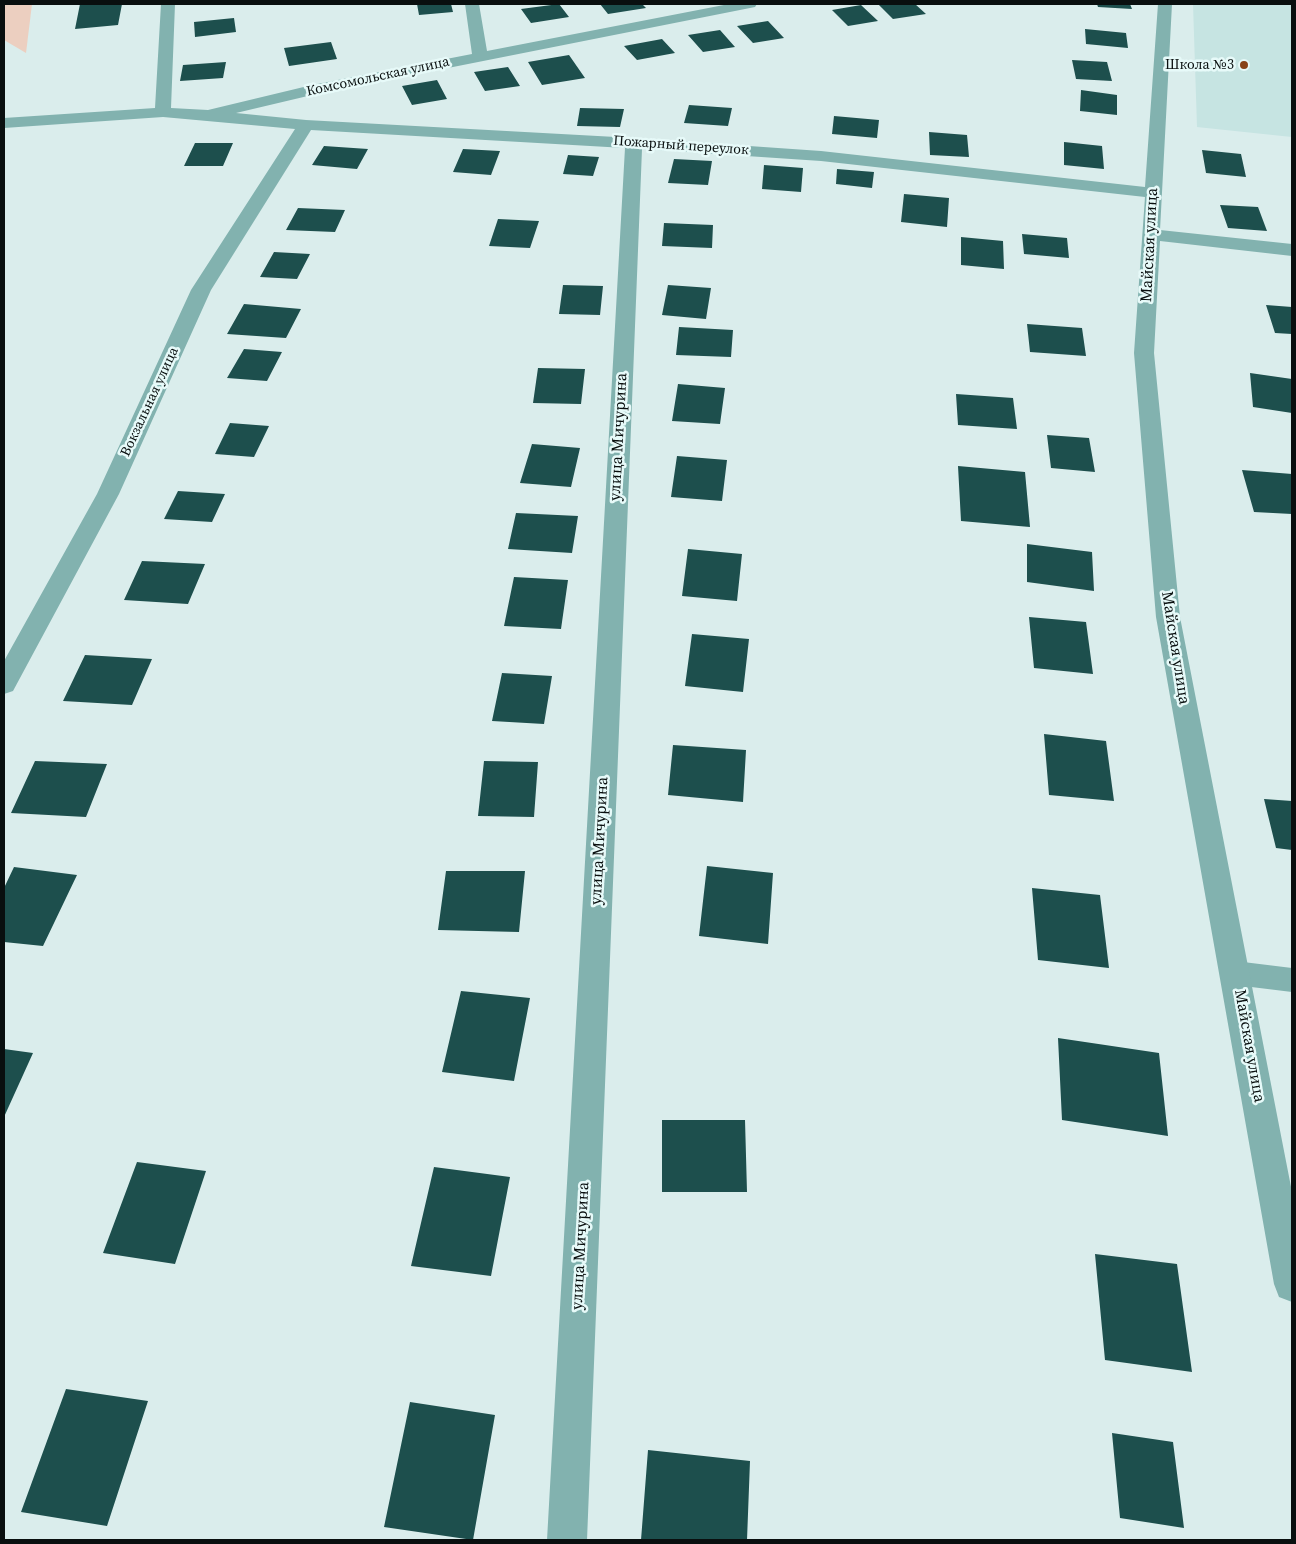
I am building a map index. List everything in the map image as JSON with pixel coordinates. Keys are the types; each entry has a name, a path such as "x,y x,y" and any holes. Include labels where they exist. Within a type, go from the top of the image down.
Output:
{"street":[{"path":"163,112 168,4"},
{"path":"472,4 480,55"},
{"name":"Комсомольская улица","path":"4,123 163,112 208,115 312,90 480,55 750,4"},
{"name":"Майская улица","path":"1165,4 1152,192 1152,234 1144,353 1168,617 1292,1284"},
{"name":"Пожарный переулок","path":"208,115 306,126 634,143 822,156 1152,192"},
{"name":"Вокзальная улица","path":"4,684 108,494 201,290 306,126"},
{"name":"улица Мичурина","path":"567,1540 634,143"},
{"path":"1152,234 1292,250"}],"lane":[{"path":"1235,974 1292,980"}],"shaded area":[{"path":"4,4 32,4 26,53 4,40"},
{"name":"Школа №3","path":"1193,4 1292,4 1292,137 1197,127"}],"building":[{"path":"80,4 122,4 118,25 75,29"},
{"path":"417,4 451,4 453,12 419,15"},
{"path":"559,4 569,17 531,23 521,9"},
{"path":"600,4 642,4 646,8 608,14"},
{"path":"878,4 915,4 926,14 893,19"},
{"path":"1097,4 1130,4 1132,9 1098,7"},
{"path":"861,5 878,21 848,26 832,10"},
{"path":"234,18 236,32 195,37 194,22"},
{"path":"768,21 784,38 753,43 737,26"},
{"path":"1085,29 1126,33 1128,48 1086,44"},
{"path":"720,30 735,47 703,52 688,35"},
{"path":"662,39 675,53 637,60 624,46"},
{"path":"331,42 337,59 289,66 284,48"},
{"path":"569,55 585,78 542,85 528,62"},
{"path":"1072,60 1107,62 1112,81 1076,79"},
{"path":"226,62 223,78 180,81 183,65"},
{"path":"508,67 520,86 485,91 474,72"},
{"path":"437,80 447,99 412,105 402,86"},
{"path":"1081,90 1117,95 1117,115 1080,111"},
{"path":"689,105 732,108 728,126 684,123"},
{"path":"580,108 624,109 620,127 577,126"},
{"path":"834,116 879,120 877,138 832,134"},
{"path":"929,132 967,135 969,157 930,155"},
{"path":"1064,142 1102,146 1104,169 1064,165"},
{"path":"195,143 233,143 223,166 184,166"},
{"path":"324,146 368,149 357,169 312,165"},
{"path":"463,149 500,151 491,175 453,172"},
{"path":"1202,150 1241,154 1246,177 1206,173"},
{"path":"568,155 599,157 593,176 563,174"},
{"path":"674,159 712,161 708,185 668,183"},
{"path":"764,165 803,168 801,192 762,189"},
{"path":"837,169 874,172 872,188 836,184"},
{"path":"904,194 949,198 947,227 901,222"},
{"path":"1220,205 1258,207 1267,231 1228,228"},
{"path":"298,208 345,210 335,232 286,230"},
{"path":"498,219 539,221 530,248 489,246"},
{"path":"664,223 713,225 712,248 662,246"},
{"path":"1022,234 1067,238 1069,258 1024,254"},
{"path":"961,237 1003,241 1004,269 961,265"},
{"path":"274,252 310,254 297,279 260,277"},
{"path":"563,285 603,286 600,315 559,314"},
{"path":"668,285 711,288 706,319 662,315"},
{"path":"244,304 301,309 286,338 227,334"},
{"path":"1266,305 1292,307 1292,334 1275,333"},
{"path":"1027,324 1082,328 1086,356 1030,352"},
{"path":"679,327 733,330 731,357 676,355"},
{"path":"244,349 282,352 267,381 227,378"},
{"path":"538,368 585,369 581,404 533,403"},
{"path":"1250,373 1292,379 1292,413 1253,407"},
{"path":"678,384 725,388 720,424 672,421"},
{"path":"956,394 1013,398 1017,429 958,425"},
{"path":"230,423 269,426 254,457 215,454"},
{"path":"1047,435 1089,438 1095,472 1051,468"},
{"path":"532,444 580,448 571,487 520,483"},
{"path":"677,456 727,460 722,501 671,497"},
{"path":"958,466 1025,472 1030,527 961,521"},
{"path":"1242,470 1292,474 1292,514 1254,512"},
{"path":"178,491 225,494 212,522 164,519"},
{"path":"516,513 578,516 572,553 508,549"},
{"path":"1027,544 1092,552 1094,591 1027,582"},
{"path":"688,549 742,554 737,601 682,596"},
{"path":"142,561 205,564 188,604 124,600"},
{"path":"514,577 568,580 561,629 504,626"},
{"path":"1029,617 1086,622 1093,674 1034,668"},
{"path":"692,634 749,639 743,692 685,686"},
{"path":"85,655 152,659 132,705 63,701"},
{"path":"502,673 552,676 544,724 492,721"},
{"path":"1044,734 1106,741 1114,801 1049,795"},
{"path":"673,745 746,750 743,802 668,795"},
{"path":"35,761 107,764 86,817 11,813"},
{"path":"484,761 538,762 534,817 478,816"},
{"path":"1264,799 1292,801 1292,850 1276,848"},
{"path":"707,866 773,873 768,944 699,936"},
{"path":"14,867 77,875 43,946 4,942 4,888"},
{"path":"446,871 525,871 519,932 438,930"},
{"path":"1032,888 1100,895 1109,968 1038,960"},
{"path":"461,991 530,998 514,1081 442,1072"},
{"path":"1058,1038 1159,1053 1168,1136 1062,1120"},
{"path":"4,1049 33,1053 4,1117"},
{"path":"662,1120 745,1120 747,1192 662,1192"},
{"path":"137,1162 206,1171 175,1264 103,1253"},
{"path":"434,1167 510,1177 491,1276 411,1266"},
{"path":"1095,1254 1177,1264 1192,1372 1105,1360"},
{"path":"66,1389 148,1401 107,1526 21,1512"},
{"path":"410,1402 495,1415 473,1540 384,1527"},
{"path":"1112,1433 1173,1442 1184,1528 1120,1518"},
{"path":"648,1450 750,1461 747,1540 641,1540"}],"place":[{"name":"Школа №3","path":"1244,65"}]}
